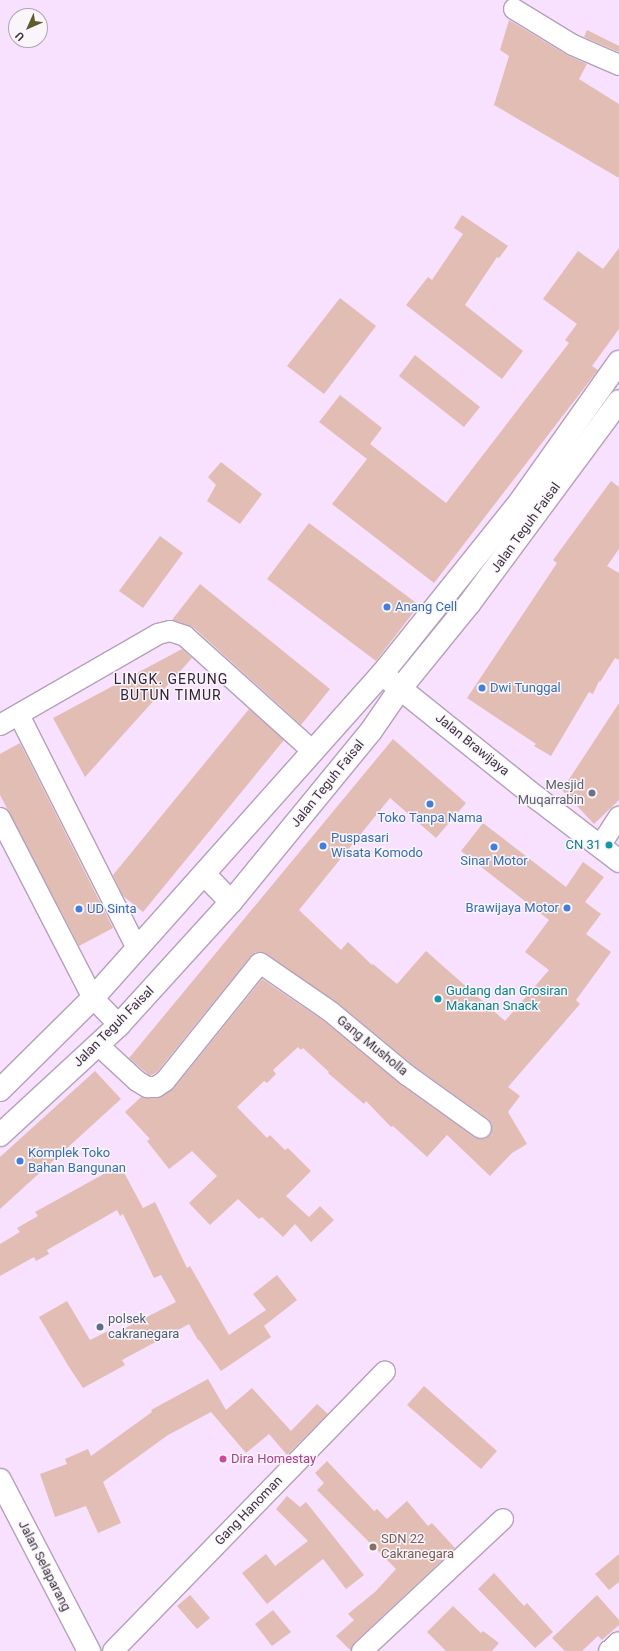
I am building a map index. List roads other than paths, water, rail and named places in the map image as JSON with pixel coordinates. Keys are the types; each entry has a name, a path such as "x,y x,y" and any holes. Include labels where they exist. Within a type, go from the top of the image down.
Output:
{"main road":[{"name":"Jalan Teguh Faisal","path":"0,1090 93,998 205,875 382,674 522,499 619,362"},
{"name":"Jalan Teguh Faisal","path":"0,1135 119,1025 231,902 371,731 400,689 469,604 619,401"},
{"name":"Jalan Brawijaya","path":"382,674 538,799 619,861"},
{"path":"205,875 231,902"},
{"name":"Jalan Selaparang","path":"0,1480 88,1651"}],"street":[{"path":"514,9 573,45 619,65"},
{"path":"0,725 20,715 158,634 175,632 188,638 314,752"},
{"path":"20,715 137,949"},
{"path":"600,846 619,817"},
{"path":"0,818 93,998 119,1025"},
{"name":"Gang Musholla","path":"98,1045 137,1081 147,1087 156,1087 165,1081 254,967 260,963 331,1012 407,1075 481,1128"},
{"name":"Gang Hanoman","path":"113,1651 385,1371"},
{"path":"362,1651 503,1519"},
{"path":"610,1651 619,1642"}],"place":[{"name":"Anang Cell","path":"387,607"},
{"name":"Dwi Tunggal","path":"482,688"},
{"name":"Mesjid Muqarrabin","path":"592,793"},
{"name":"Toko Tanpa Nama","path":"430,804"},
{"name":"CN 31","path":"609,845"},
{"name":"Puspasari Wisata Komodo","path":"323,846"},
{"name":"Sinar Motor","path":"494,847"},
{"name":"Brawijaya Motor","path":"567,908"},
{"name":"UD Sinta","path":"79,909"},
{"name":"Gudang dan Grosiran Makanan Snack","path":"438,999"},
{"name":"Komplek Toko Bahan Bangunan","path":"20,1161"},
{"name":"polsek cakranegara","path":"100,1327"},
{"name":"Dira Homestay","path":"223,1459"},
{"name":"SDN 22 Cakranegara","path":"373,1547"}],"district":[{"name":"LINGK. GERUNG BUTUN TIMUR","path":"171,688"}]}
